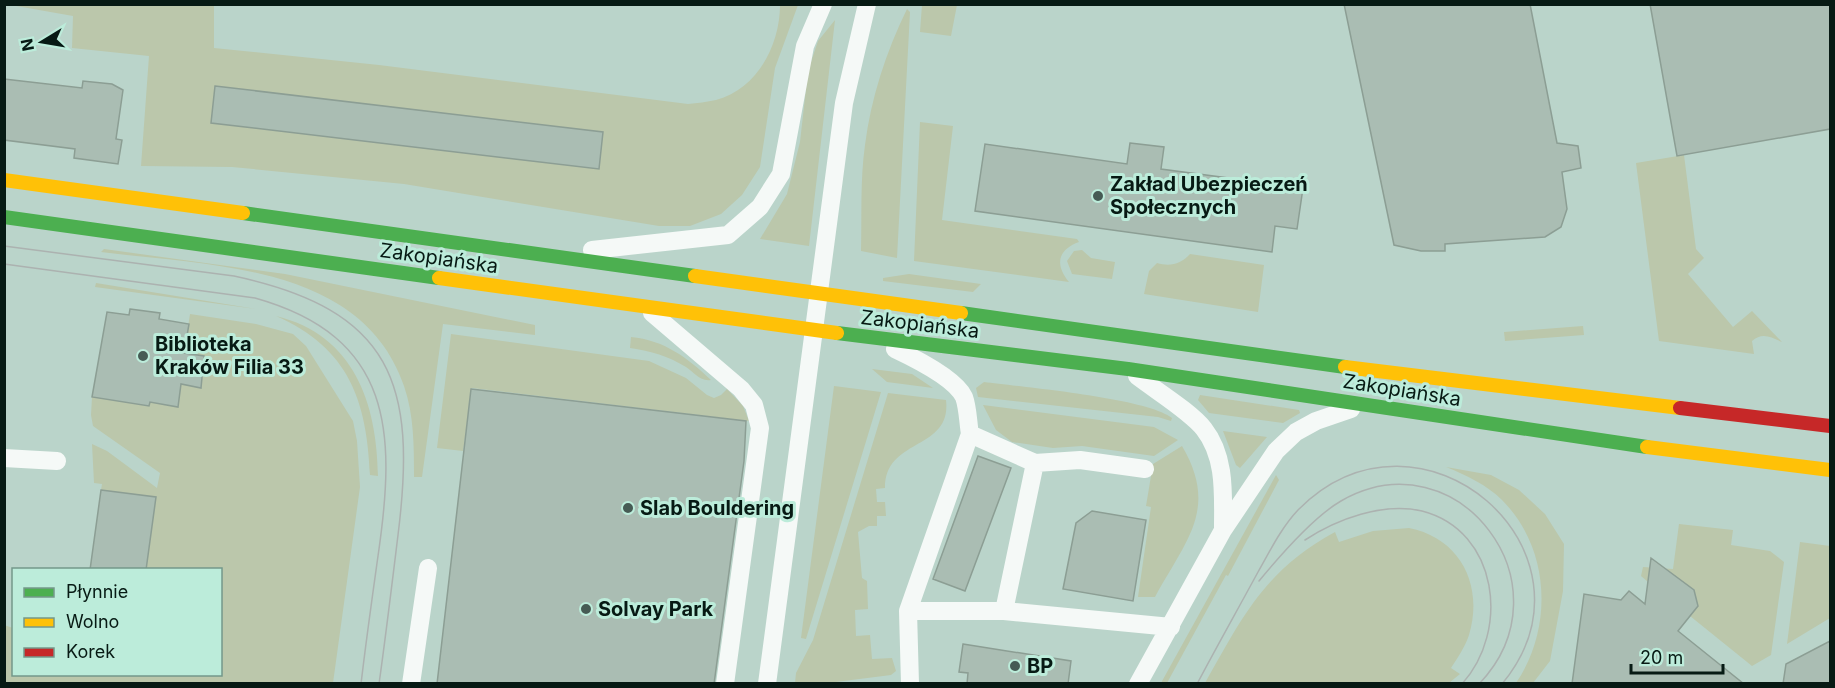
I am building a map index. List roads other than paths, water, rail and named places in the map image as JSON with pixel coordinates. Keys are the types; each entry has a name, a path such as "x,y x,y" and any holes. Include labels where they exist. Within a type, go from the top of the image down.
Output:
{"main road":[{"name":"Zakopiańska","path":"4,180 540,252 766,286 1391,373 1830,426"},
{"name":"Zakopiańska","path":"4,217 762,324 1128,369 1581,438 1830,470"}],"lane":[{"path":"540,252 614,249 728,235 760,207 781,174 805,46 823,4"},
{"path":"767,684 844,103 867,4"},
{"path":"861,33 879,4"},
{"path":"646,308 741,388 754,405 760,428 725,684"},
{"path":"875,338 931,368 958,388 965,399 970,434 908,611 909,684"},
{"path":"1128,369 1204,428 1218,458 1223,478 1223,530"},
{"path":"1138,684 1223,530 1284,441 1316,421 1364,404"},
{"path":"970,434 1035,463 1080,460 1145,469"},
{"path":"4,458 57,461"},
{"path":"1004,611 1035,463"},
{"path":"411,684 428,568"},
{"path":"908,611 1004,611 1171,627"}],"tram line":[{"path":"4,246 234,276 287,291 329,310 361,333 383,362 396,396 403,436 403,482 398,535 379,684"},
{"path":"4,264 255,298 301,315 335,337 360,364 375,395 384,431 386,469 384,511 361,684"},
{"path":"1197,684 1271,548 1298,510 1347,476 1397,466 1445,476 1487,501 1518,538 1533,584 1530,634 1502,684"},
{"path":"1259,581 1309,527 1341,501 1384,486 1425,488 1461,504 1489,531 1507,565 1514,605 1505,645 1479,684"},
{"path":"1305,540 1346,519 1392,509 1422,511 1448,522 1467,539 1481,561 1489,585 1491,611 1487,637 1477,662 1462,684"}],"place":[{"name":"Zakład Ubezpieczeń Społecznych","path":"1098,196"},
{"name":"Biblioteka Kraków Filia 33","path":"143,356"},
{"name":"Slab Bouldering","path":"628,508"},
{"name":"Solvay Park","path":"586,609"},
{"name":"BP","path":"1015,666"}]}
